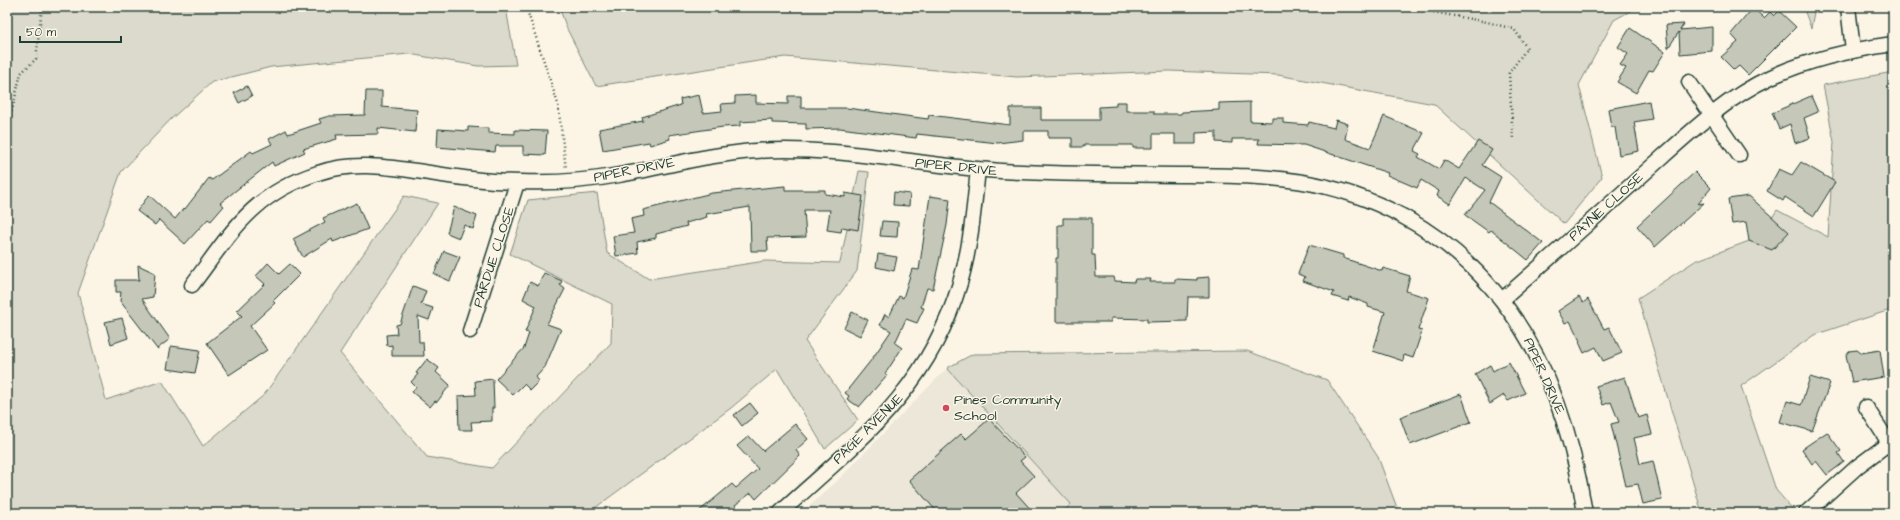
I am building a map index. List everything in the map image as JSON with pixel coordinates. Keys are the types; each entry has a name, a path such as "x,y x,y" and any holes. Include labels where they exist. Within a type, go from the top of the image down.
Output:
{"street":[{"path":"1848,7 1852,50"},
{"name":"PAYNE CLOSE","path":"1502,300 1710,115 1739,94 1770,77 1813,60 1852,50 1893,44"},
{"path":"1689,82 1710,115 1739,155"},
{"name":"PIPER DRIVE","path":"192,285 238,223 251,210 280,189 317,173 340,167 369,165 449,176 517,183 567,181 617,176 713,155 766,150 840,153 978,169 1031,173 1257,176 1291,179 1323,186 1384,207 1420,227 1464,260 1502,300 1528,336 1554,392 1573,454 1586,513"},
{"name":"PAGE AVENUE","path":"780,513 879,422 904,393 925,363 941,333 960,283 968,248 978,169"},
{"name":"PARDUE CLOSE","path":"470,331 517,183"},
{"path":"1806,513 1858,466 1892,444 1866,407"}],"path":[{"path":"7,131 21,73 36,59 42,7"},
{"path":"336,7 350,12 372,7"},
{"path":"479,7 487,9 526,7 558,104 567,181"},
{"path":"1406,7 1488,22 1514,29 1527,48 1509,73 1513,140"},
{"path":"7,212 10,284 7,353"}],"shaded area":[{"path":"7,7 506,8 516,65 478,66 409,54 271,67 212,82 170,120 121,172 78,293 106,400 162,381 203,446 264,395 404,196 438,203 340,353 427,457 492,468 611,343 612,304 510,254 528,200 597,193 607,253 649,279 765,261 840,263 859,171 869,172 857,271 805,341 858,420 825,449 777,369 731,408 588,513 7,513"},
{"path":"559,7 1638,7 1614,20 1579,85 1602,177 1564,224 1434,104 1278,75 1169,71 1017,77 785,57 596,86 567,29"},
{"path":"1803,7 1815,7 1811,28"},
{"path":"1893,72 1893,309 1814,335 1741,386 1776,490 1796,513 1702,513 1638,298 1695,261 1760,237 1777,210 1828,237 1834,142 1823,85"},
{"path":"1247,351 1327,380 1378,457 1399,513 1062,513 1071,504 947,368 973,354"},
{"name":"Pines Community School","path":"947,368 1071,504 1062,513 802,513 837,481"}],"building":[{"path":"1753,8 1764,18 1770,12 1774,16 1779,11 1796,27 1748,75 1739,66 1734,70 1721,57 1738,42 1731,34"},
{"path":"1684,24 1680,30 1712,27 1712,51 1680,54 1679,32 1668,48 1666,25"},
{"path":"1630,28 1665,52 1653,71 1649,70 1636,93 1617,82 1626,68 1620,65 1628,54 1618,47"},
{"path":"247,86 252,96 239,103 234,93"},
{"path":"366,91 382,91 382,107 417,110 415,132 378,128 378,134 336,135 337,139 303,149 305,152 274,166 272,162 220,203 224,206 211,221 208,219 185,244 159,220 155,225 137,211 149,195 175,219 184,208 185,209 209,178 212,180 251,151 253,153 272,144 269,139 286,130 288,134 321,123 319,119 329,116 365,115"},
{"path":"699,95 703,113 722,111 721,104 735,103 735,96 756,95 756,103 788,104 788,96 801,96 801,108 847,108 928,119 929,115 1010,125 1010,108 1041,108 1041,120 1099,120 1099,107 1116,106 1116,102 1126,102 1126,111 1154,111 1154,114 1181,114 1182,112 1219,110 1219,103 1250,102 1250,121 1272,122 1272,118 1283,118 1283,123 1308,125 1309,122 1334,128 1336,120 1348,124 1345,139 1370,148 1384,116 1424,133 1414,151 1420,154 1418,157 1439,169 1444,160 1459,169 1478,141 1492,150 1482,165 1501,177 1489,202 1543,243 1528,260 1491,230 1489,232 1465,215 1485,190 1466,178 1450,204 1437,196 1439,191 1421,180 1417,188 1387,175 1388,173 1304,145 1258,144 1259,139 1232,139 1232,143 1216,142 1216,132 1196,133 1196,144 1175,144 1175,134 1153,134 1153,148 1133,148 1133,145 1084,145 1084,147 1072,147 1072,138 1048,138 1048,131 1023,131 1023,140 998,143 917,134 916,138 840,128 806,129 806,124 772,123 772,120 740,122 740,126 669,135 670,139 650,145 649,142 603,150 599,129 643,121 642,117 681,105 680,99"},
{"path":"1811,96 1818,112 1804,118 1810,138 1795,143 1790,124 1779,129 1772,113"},
{"path":"1649,101 1652,119 1634,122 1639,151 1619,155 1615,127 1611,127 1608,109"},
{"path":"468,127 488,128 488,133 515,134 515,130 547,131 545,155 523,154 523,146 496,146 495,152 437,147 438,129 468,131"},
{"path":"1801,162 1835,182 1814,216 1785,197 1783,201 1767,191 1779,169 1792,175"},
{"path":"1695,172 1711,188 1698,204 1704,203 1655,247 1637,226"},
{"path":"785,186 785,190 825,190 825,194 845,197 845,193 863,196 858,230 842,227 841,232 827,230 830,210 804,210 806,237 767,238 768,251 751,251 750,207 706,214 707,217 686,223 687,226 656,234 656,238 637,242 638,253 616,256 613,236 634,233 631,219 644,216 643,210 712,193"},
{"path":"894,192 910,194 909,206 893,205"},
{"path":"930,196 950,199 947,225 933,289 927,288 921,307 924,308 917,323 906,319 895,343 902,348 885,374 887,375 859,407 847,399 849,396 845,393 872,359 891,331 880,325 885,314 889,317 899,296 903,298 912,269 919,270"},
{"path":"1749,196 1789,232 1772,250 1749,241 1746,222 1732,224 1728,199"},
{"path":"357,203 368,229 333,242 332,239 303,257 293,239 325,222 323,218"},
{"path":"454,207 477,216 473,229 464,225 459,238 447,233"},
{"path":"1063,218 1092,218 1092,255 1095,255 1096,277 1114,277 1115,281 1134,282 1135,279 1151,279 1150,282 1175,282 1175,279 1197,280 1197,278 1209,277 1209,297 1188,297 1187,321 1147,322 1147,319 1111,318 1111,322 1056,322 1056,258 1058,258 1058,225 1063,225"},
{"path":"882,221 898,222 897,237 880,236"},
{"path":"1309,245 1343,255 1343,258 1382,271 1383,268 1410,276 1406,291 1429,298 1418,330 1422,331 1413,358 1404,355 1403,361 1373,351 1385,312 1368,307 1368,304 1349,297 1348,301 1332,296 1334,292 1303,281 1305,277 1298,274"},
{"path":"444,251 460,257 450,281 434,274"},
{"path":"878,254 897,257 894,271 876,267"},
{"path":"268,263 279,274 290,264 300,274 273,301 275,303 250,326 267,350 229,375 207,343 242,316 237,311 265,284 256,276"},
{"path":"138,265 155,273 153,297 142,299 170,339 157,349 120,301 121,292 116,292 116,280 139,280"},
{"path":"544,273 562,281 560,285 565,289 547,324 561,329 545,367 536,377 539,381 530,390 524,384 513,395 496,379 524,348 529,333 525,332 536,306 523,299 530,282 538,286"},
{"path":"413,286 426,291 421,304 433,308 429,320 418,316 419,342 423,342 424,356 392,356 392,345 387,346 386,335 397,334 396,325 400,324"},
{"path":"1579,297 1583,303 1588,299 1604,329 1609,327 1622,353 1603,361 1596,347 1584,353 1570,321 1565,323 1558,311"},
{"path":"852,312 868,320 860,336 844,328"},
{"path":"122,318 128,338 111,344 105,322"},
{"path":"171,346 200,350 195,373 167,369"},
{"path":"1857,350 1861,353 1880,350 1884,377 1852,382 1846,355 1849,351"},
{"path":"427,359 439,368 436,372 450,385 437,402 435,401 430,407 412,392 416,387 411,382"},
{"path":"1509,362 1525,393 1508,401 1504,395 1490,404 1475,374 1490,365 1493,371"},
{"path":"1625,377 1638,418 1647,415 1652,434 1634,438 1640,464 1653,461 1662,500 1643,504 1638,484 1626,486 1611,424 1619,422 1611,402 1603,405 1596,386"},
{"path":"1810,377 1830,383 1812,431 1780,422 1787,401 1801,405"},
{"path":"493,379 494,408 492,408 492,421 471,422 472,430 459,430 458,396 476,395 475,381"},
{"path":"1461,394 1471,422 1410,445 1400,417"},
{"path":"750,403 758,413 742,426 734,415"},
{"path":"989,419 1025,457 1020,461 1034,476 1016,493 1034,513 938,513 909,480 961,434 966,439"},
{"path":"795,424 808,439 796,450 800,456 756,499 751,493 735,505 741,513 697,513 732,484 736,488 758,469 737,446 749,436 763,451"},
{"path":"1827,432 1841,451 1838,453 1844,462 1827,475 1816,461 1812,464 1802,449"}],"place":[{"name":"Pines Community School","path":"946,408"}]}
